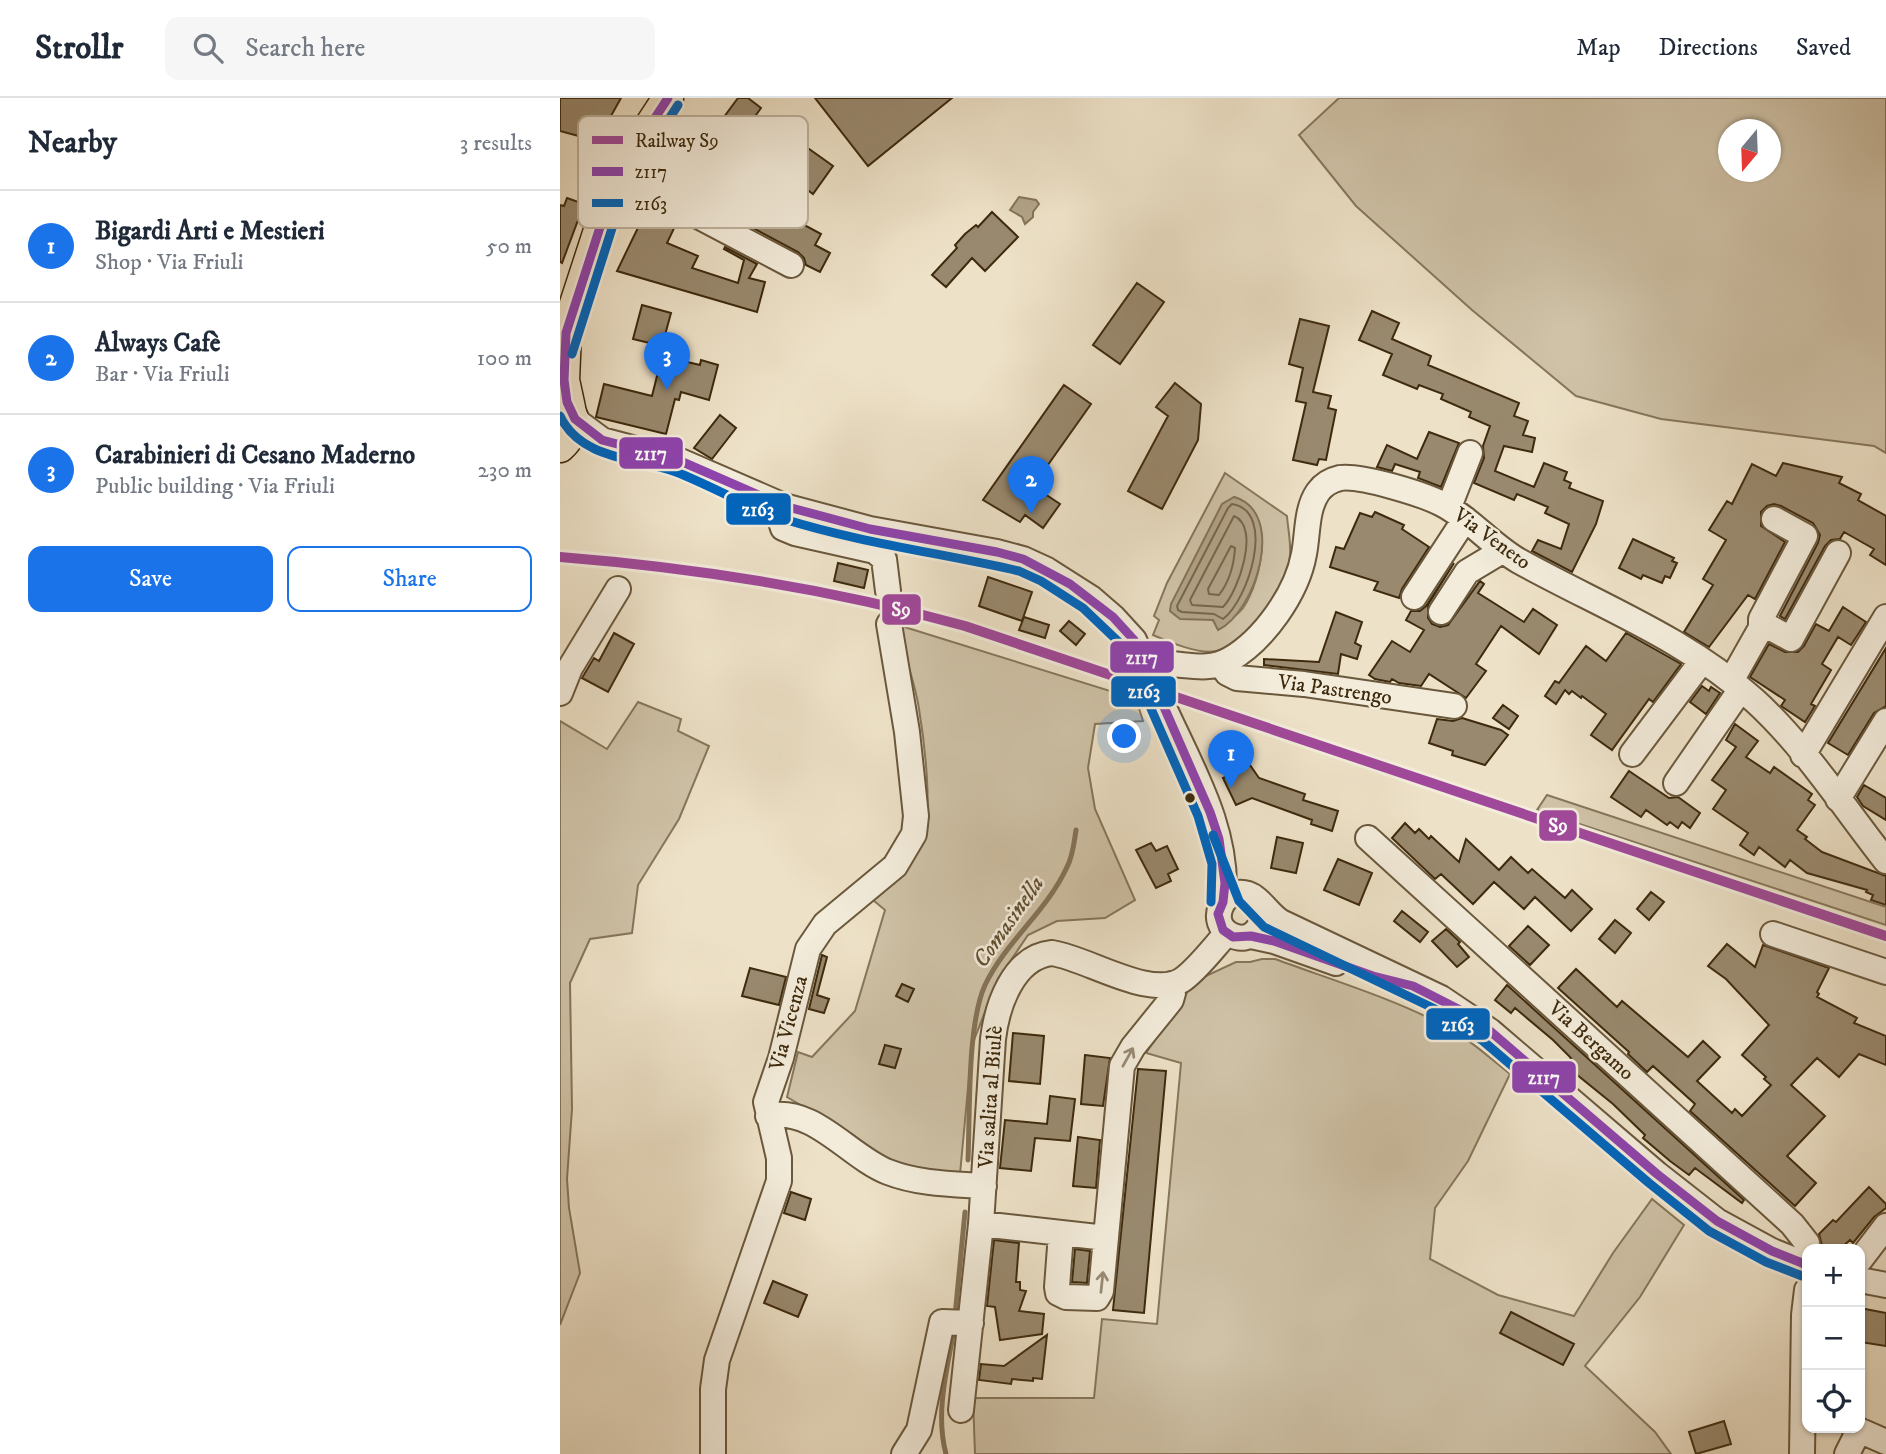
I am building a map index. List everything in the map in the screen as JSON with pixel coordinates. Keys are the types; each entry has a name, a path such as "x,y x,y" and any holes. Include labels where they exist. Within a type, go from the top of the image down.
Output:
{"main road":[{"path":"655,116 668,98"},
{"path":"560,447 573,426 565,403 563,342 600,228"}],"street":[{"path":"720,228 791,265"},
{"path":"565,403 575,419 593,435 613,444 678,460 783,506 847,524 1023,559 1047,570 1091,598 1134,640 1210,813 1224,863 1223,902 1219,918 1239,934 1274,941 1373,976 1413,986"},
{"path":"560,447 613,444"},
{"path":"1414,597 1457,513 1470,453"},
{"name":"Via Veneto","path":"1222,664 1249,645 1273,619 1289,596 1302,563 1311,507 1318,491 1325,484 1342,478 1356,479 1412,492 1457,513 1502,551 1649,628 1736,685 1770,716 1886,861"},
{"path":"783,506 780,519 783,528 875,551 884,559 888,591"},
{"path":"1676,783 1736,685 1761,628 1762,619 1805,536 1774,519"},
{"path":"1441,612 1467,572 1502,551"},
{"path":"1761,628 1769,627 1791,639 1838,553"},
{"path":"560,693 570,668 618,589"},
{"path":"1803,755 1886,617"},
{"name":"Via Vicenza","path":"713,1454 712,1397 717,1360 779,1181 779,1158 766,1102 781,1058 808,949 825,924 895,866 914,834 916,816 907,732 889,624"},
{"path":"1632,754 1702,661"},
{"path":"1153,684 1165,664 1208,667 1222,664"},
{"name":"Via Pastrengo","path":"1222,664 1227,673 1237,678 1304,684 1454,706"},
{"path":"1838,799 1886,721"},
{"path":"1062,1234 1057,1289 1064,1296 1078,1298 1092,1299 1100,1295 1122,1066 1129,1052 1171,1000 1172,984 1190,974 1239,934 1256,932 1263,921 1227,835 1210,813"},
{"name":"Via Bergamo","path":"1368,838 1792,1224 1807,1244"},
{"path":"1223,902 1234,894 1256,900 1281,922 1376,966 1464,1012 1717,1221 1748,1239 1802,1263"},
{"path":"1773,934 1886,972"},
{"name":"Via salita al Biulè","path":"961,1410 961,1322 981,1224 994,1032 1004,995 1023,968 1036,958 1052,953 1145,983 1172,984"},
{"path":"768,1116 788,1115 810,1122 865,1161 901,1176 929,1182 984,1186"},
{"path":"981,1224 1106,1238"},
{"path":"1865,1253 1886,1226"},
{"path":"1865,1281 1886,1285"},
{"path":"1804,1307 1805,1370"},
{"path":"904,1454 919,1430 942,1323 944,1320 961,1322"},
{"path":"1802,1454 1804,1433"},
{"path":"1847,1454 1855,1433"},
{"path":"1865,1433 1886,1442"}],"shaded area":[{"path":"1339,98 1886,98 1886,453 1874,446 1661,419 1576,396 1472,310 1356,206 1299,135"},
{"path":"1225,473 1287,516 1290,555 1282,582 1253,625 1228,646 1210,652 1193,650 1153,635 1159,620 1154,616 1167,583","holes":["1234,497 1248,504 1256,515 1261,530 1262,546 1256,581 1243,608 1218,629 1213,620"]},
{"path":"898,625 1136,699 1143,721 1095,724 1088,768 1095,809 1135,900 1105,918 1057,921 1028,935 998,979 972,1045 960,1174 913,1167 868,1152 821,1117 787,1097 798,1052 812,1057 855,1011 885,910 873,900 907,867 918,852 926,831 928,797 921,722"},
{"path":"638,702 681,719 678,731 709,746 679,819 638,885 632,933 590,939 570,983 572,1109 567,1179 580,1273 560,1325 560,721 607,749"},
{"path":"1547,795 1886,907 1886,925 1537,810"},
{"path":"1275,959 1425,1016 1479,1048 1510,1074 1468,1161 1435,1208 1430,1259 1498,1295 1574,1316 1613,1253 1652,1199 1684,1225 1640,1297 1585,1366 1655,1432 1671,1454 975,1454 973,1398 1094,1398 1102,1319 1157,1324 1181,1063 1146,1053 1195,981 1236,962"}],"water":[{"path":"1019,197 1036,200 1039,204 1033,217 1025,224 1022,217 1010,210"},
{"path":"1234,497 1250,506 1259,522 1262,541 1260,562 1254,584 1244,604 1232,620 1218,630 1213,620 1180,619 1170,611 1171,604 1222,504"}],"building":[{"path":"560,98 621,98 611,116 578,116 578,136 560,131"},
{"path":"738,98 748,98 761,108 757,116 725,116"},
{"path":"815,98 952,98 868,166"},
{"path":"808,148 833,166 813,194 808,190"},
{"path":"567,198 578,202 578,220 562,263 560,205 564,206"},
{"path":"992,212 1018,237 985,271 972,258 946,287 932,275 957,248 955,245 965,234 976,225 978,227"},
{"path":"808,227 821,234 815,245 830,253 820,272 806,265 798,252 753,228"},
{"path":"638,228 674,228 667,243 698,256 692,268 738,283 744,260 724,249 725,247 757,264 749,278 765,282 757,312 617,271"},
{"path":"1137,283 1164,302 1120,364 1093,345"},
{"path":"642,305 671,313 662,346 633,339"},
{"path":"1372,311 1399,323 1392,339 1431,356 1428,365 1519,403 1514,416 1528,421 1523,435 1535,438 1532,452 1504,446 1495,471 1534,487 1544,463 1567,472 1564,480 1571,483 1569,488 1603,501 1596,524 1572,572 1532,551 1538,540 1561,549 1569,524 1545,513 1548,507 1517,494 1514,500 1474,483 1484,458 1483,446 1490,426 1469,417 1471,412 1441,399 1443,394 1419,385 1417,389 1383,375 1392,354 1359,340"},
{"path":"1300,319 1329,326 1313,392 1331,396 1328,408 1336,410 1326,460 1319,459 1317,465 1293,460 1306,403 1296,401 1303,368 1289,364"},
{"path":"662,356 700,365 701,360 718,365 709,400 681,392 679,400 675,399 666,434 596,417 604,384 652,396"},
{"path":"1175,383 1201,404 1198,440 1162,509 1128,491 1168,416 1156,407"},
{"path":"1064,385 1091,404 1033,486 1060,504 1043,528 1025,515 1020,522 983,500"},
{"path":"720,415 736,428 712,459 694,448"},
{"path":"1429,432 1459,443 1441,487 1418,478 1420,472 1395,464 1392,471 1377,467 1387,445 1417,459"},
{"path":"1783,463 1842,477 1839,483 1861,494 1858,500 1886,516 1886,565 1870,555 1874,549 1844,532 1840,539 1831,540 1825,546 1785,619 1780,616 1820,535 1813,523 1781,506 1767,506 1761,512 1761,526 1785,542 1755,599 1748,595 1709,647 1684,632 1713,585 1703,579 1726,540 1709,530 1727,501 1732,504 1752,464 1776,476"},
{"path":"1375,512 1404,525 1402,529 1429,547 1399,598 1374,590 1378,582 1330,567 1336,547 1344,549 1360,513 1372,517"},
{"path":"1633,539 1674,558 1672,561 1677,563 1670,578 1665,576 1662,583 1643,575 1641,579 1619,568"},
{"path":"838,563 868,570 864,588 834,581"},
{"path":"1454,563 1428,605 1428,618 1432,624 1440,627 1448,625 1480,581 1484,584 1478,593 1524,622 1533,609 1557,625 1539,654 1501,626 1476,664 1486,671 1466,698 1429,674 1421,686 1399,683 1392,679 1390,682 1375,679 1369,675 1392,641 1410,652 1424,630 1406,620 1411,611 1420,611 1426,606"},
{"path":"988,577 1032,592 1022,621 979,606"},
{"path":"1843,607 1866,622 1851,645 1838,637 1822,664 1831,670 1811,704 1815,706 1805,722 1781,706 1785,700 1750,677 1769,644 1785,652 1798,652 1816,624 1829,631"},
{"path":"1336,612 1362,622 1355,643 1361,646 1357,659 1341,654 1338,674 1264,665 1264,659 1319,662"},
{"path":"1024,617 1049,625 1045,638 1019,630"},
{"path":"1069,621 1085,634 1076,645 1060,631"},
{"path":"614,633 634,644 608,692 582,678 594,658 599,661"},
{"path":"1626,633 1681,664 1653,702 1649,699 1612,750 1591,735 1606,714 1572,691 1569,694 1565,690 1556,704 1545,696 1555,681 1559,683 1586,646 1606,661"},
{"path":"1886,648 1886,706 1874,713 1848,755 1828,743"},
{"path":"1702,686 1709,691 1711,687 1720,693 1706,714 1690,702"},
{"path":"1503,705 1518,716 1509,729 1493,718"},
{"path":"1462,718 1501,730 1508,735 1485,765 1452,755 1453,751 1429,743 1437,719 1453,721"},
{"path":"1735,724 1758,741 1746,757 1770,773 1774,767 1812,794 1808,800 1815,805 1797,830 1822,852 1886,876 1886,905 1871,900 1873,895 1866,892 1867,890 1807,873 1790,860 1785,867 1759,847 1754,855 1740,845 1748,833 1713,809 1726,790 1712,780 1736,747 1726,740"},
{"path":"1250,765 1259,778 1305,794 1303,800 1338,811 1332,831 1311,824 1312,820 1252,798 1236,805 1223,778"},
{"path":"1629,771 1669,798 1678,797 1700,813 1690,828 1682,822 1678,828 1670,822 1667,825 1646,810 1641,817 1611,797"},
{"path":"1864,785 1886,798 1886,820 1863,806 1857,797"},
{"path":"1405,823 1415,833 1419,829 1429,839 1431,836 1459,862 1466,839 1499,870 1511,857 1528,873 1532,869 1565,898 1572,890 1592,909 1571,931 1535,897 1524,909 1494,882 1473,904 1441,874 1435,879 1392,838"},
{"path":"1277,837 1303,843 1296,873 1271,868"},
{"path":"1151,843 1156,851 1167,846 1178,869 1168,874 1171,881 1156,888 1136,850"},
{"path":"1338,859 1372,873 1359,905 1324,890"},
{"path":"1651,892 1664,902 1649,920 1637,909"},
{"path":"1402,911 1428,932 1420,942 1394,921"},
{"path":"1615,920 1631,933 1615,953 1599,939"},
{"path":"1528,926 1549,945 1530,965 1509,946"},
{"path":"1446,929 1460,942 1458,944 1469,957 1457,967 1432,941"},
{"path":"1727,944 1755,967 1763,945 1829,968 1817,997 1857,1018 1854,1023 1886,1036 1886,1065 1859,1054 1839,1077 1817,1058 1791,1085 1825,1116 1787,1156 1816,1183 1795,1206 1690,1111 1695,1104 1653,1066 1647,1072 1629,1052 1558,988 1576,969 1617,1007 1622,1001 1688,1057 1703,1041 1720,1057 1697,1081 1732,1113 1735,1109 1742,1116 1771,1085 1742,1055 1769,1025 1726,979 1708,966"},
{"path":"822,955 827,957 817,995 829,999 824,1013 809,1009"},
{"path":"750,968 786,977 779,1005 742,996"},
{"path":"902,984 914,989 908,1002 896,996"},
{"path":"1507,985 1744,1200 1742,1203 1695,1168 1689,1175 1643,1138 1645,1135 1613,1104 1565,1065 1571,1058 1553,1040 1515,1008 1511,1013 1495,1000"},
{"path":"1013,1033 1044,1036 1040,1084 1009,1081"},
{"path":"885,1045 901,1049 895,1068 879,1064"},
{"path":"1085,1055 1110,1058 1103,1106 1081,1104"},
{"path":"1138,1069 1166,1071 1144,1313 1113,1310"},
{"path":"1050,1096 1075,1099 1070,1141 1035,1138 1031,1171 1000,1168 1005,1120 1047,1124"},
{"path":"1078,1137 1100,1140 1096,1188 1073,1186"},
{"path":"1869,1187 1886,1204 1886,1208 1874,1217 1853,1243 1850,1240 1846,1244 1822,1244 1819,1234 1833,1220 1836,1222"},
{"path":"791,1192 811,1199 805,1220 784,1213"},
{"path":"994,1240 1019,1243 1016,1282 1020,1282 1020,1290 1026,1291 1019,1311 1044,1314 1042,1334 1000,1340 995,1307 987,1306"},
{"path":"1075,1249 1090,1251 1087,1283 1072,1282"},
{"path":"773,1281 807,1295 798,1317 764,1303"},
{"path":"1865,1309 1886,1313 1886,1346 1865,1343"},
{"path":"1511,1312 1574,1344 1563,1365 1500,1333"},
{"path":"1047,1335 1042,1379 1012,1379 1011,1384 979,1380 981,1364 1004,1366"},
{"path":"1724,1421 1731,1444 1696,1454 1689,1432"}],"waterway":[{"name":"Comasinella","path":"968,1160 970,1070 979,1002 985,985 1004,954 1059,883 1071,858 1076,830"},
{"name":"Comasinella","path":"955,1316 965,1212"},
{"name":"Comasinella","path":"946,1454 942,1408 954,1329"}],"rail line":[{"name":"S9","path":"560,557 663,567 764,582 865,601 965,626 1886,936"}],"transit line":[{"name":"z117","path":"656,116 668,98"},
{"name":"z163","path":"671,116 678,105"},
{"name":"z117","path":"600,228 566,333 564,380 567,402 575,419 602,440 678,460 784,506 870,529 1023,559 1070,584 1113,617 1134,640 1146,666 1210,812 1219,839 1225,883 1223,902 1218,914 1223,930 1233,937 1251,936 1274,941 1373,976 1413,986 1464,1012 1717,1221 1772,1251 1802,1263"},
{"name":"z163","path":"572,354 612,228"},
{"name":"z163","path":"560,416 569,430 596,449 676,472 770,514 842,535 1019,571 1041,581 1083,608 1124,647 1198,816 1212,864 1211,902"},
{"name":"z163","path":"1213,835 1239,901 1264,927 1435,1009 1483,1041 1709,1231 1766,1262 1802,1276"}],"place":[{"name":"Carabinieri di Cesano Maderno","path":"667,390"},
{"name":"Always Cafè","path":"1031,514"},
{"name":"Bigardi Arti e Mestieri","path":"1231,788"}]}
